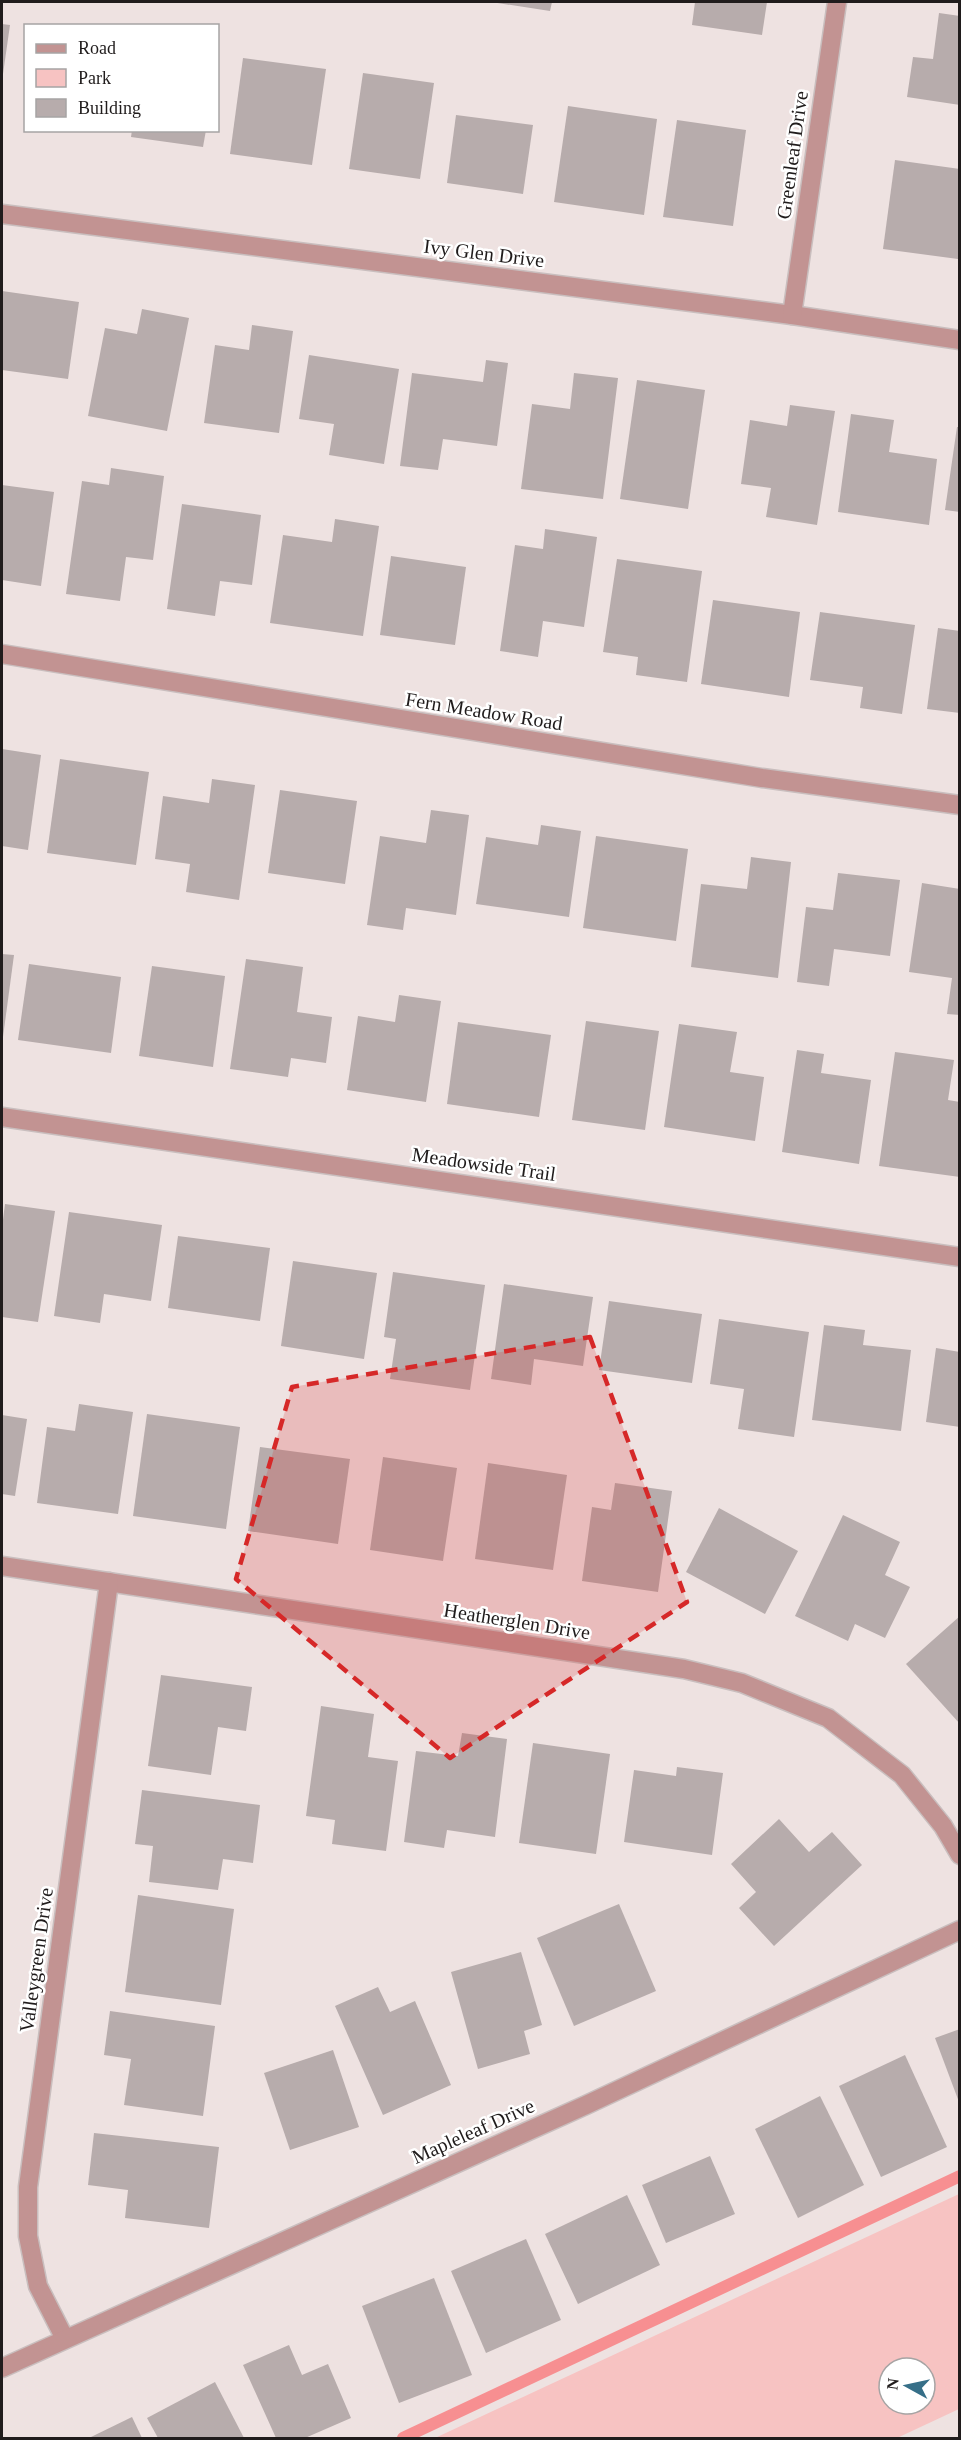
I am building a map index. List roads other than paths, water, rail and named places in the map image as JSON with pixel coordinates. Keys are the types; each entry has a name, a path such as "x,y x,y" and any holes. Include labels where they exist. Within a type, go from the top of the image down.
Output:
{"street":[{"name":"Greenleaf Drive","path":"792,315 837,2"},
{"name":"Ivy Glen Drive","path":"2,214 792,315 960,340"},
{"name":"Fern Meadow Road","path":"2,654 762,778 960,805"},
{"name":"Meadowside Trail","path":"2,1117 960,1257"},
{"name":"Heatherglen Drive","path":"2,1566 684,1669 742,1683 828,1718 902,1775 943,1826 960,1855"},
{"name":"Valleygreen Drive","path":"64,2339 38,2286 28,2236 28,2187 109,1582"},
{"name":"Mapleleaf Drive","path":"2,2368 586,2105 960,1930"}],"waterway":[{"path":"403,2438 960,2176"}]}
